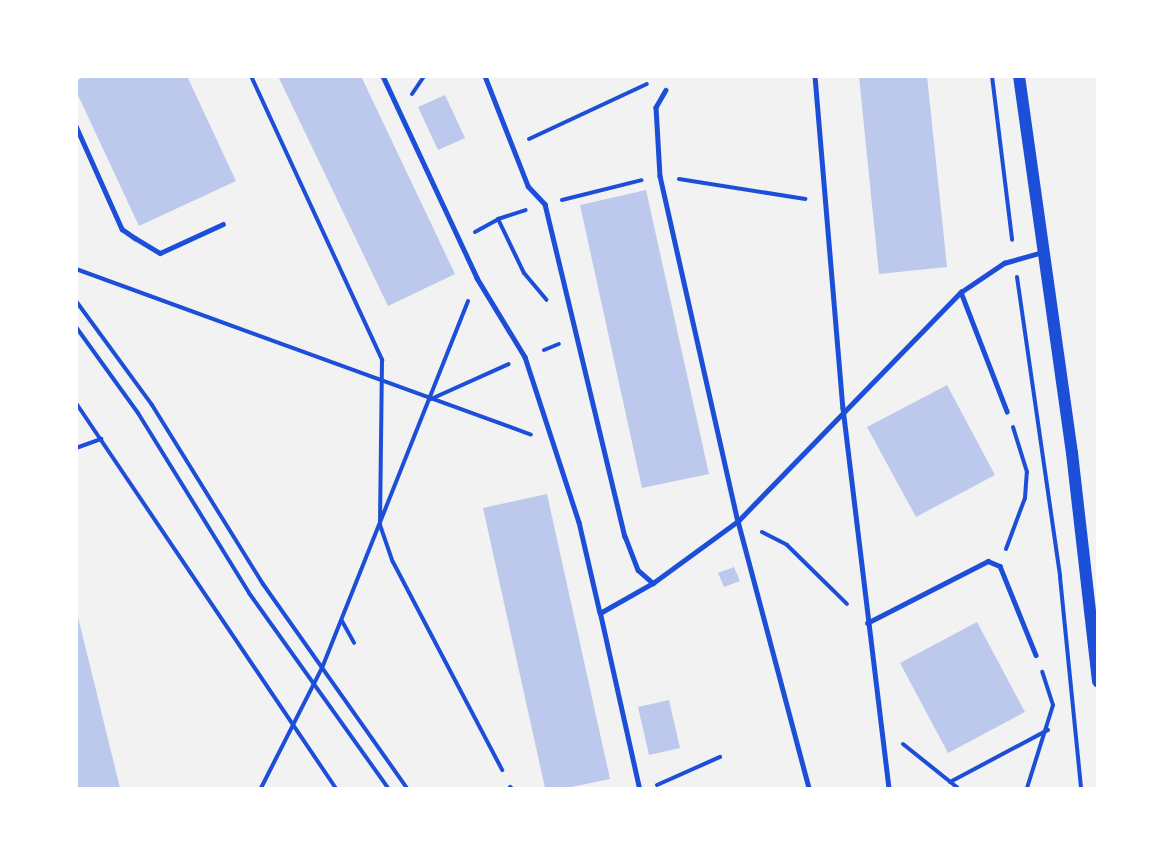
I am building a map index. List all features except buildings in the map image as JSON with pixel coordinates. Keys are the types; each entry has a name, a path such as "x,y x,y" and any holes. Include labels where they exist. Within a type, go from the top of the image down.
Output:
{"main road":[{"path":"1019,76 1045,252 1098,682"}],"lane":[{"path":"383,76 477,278 525,357 554,444 600,613 639,789"},
{"path":"485,76 516,148 528,186 545,204 626,536 638,570 653,583"},
{"path":"816,76 843,408 867,623 889,789"},
{"path":"666,90 656,107 660,177 738,521 809,789"},
{"path":"76,126 122,229 135,238 160,253 224,224"},
{"path":"600,613 653,583 738,521 843,408 961,292 1015,258 1045,252"},
{"path":"961,292 1007,411"},
{"path":"867,623 988,561 1000,566 1036,655"}],"path":[{"path":"251,76 382,360 380,525 393,562 511,788"},
{"path":"992,76 1060,577 1081,789"},
{"path":"516,148 651,83"},
{"path":"597,190 660,177 750,186 828,207"},
{"path":"459,240 498,219 524,273"},
{"path":"76,269 554,444"},
{"path":"261,789 293,730 322,668 477,278"},
{"path":"76,301 152,405 322,668 407,789"},
{"path":"76,327 314,684 388,789"},
{"path":"430,399 525,357 579,337"},
{"path":"76,403 293,730 336,789"},
{"path":"1000,566 1026,498 1027,472 1007,411"},
{"path":"76,448 100,439"},
{"path":"738,521 787,545 867,623"},
{"path":"342,620 354,643"},
{"path":"1027,789 1049,729 1053,705 1036,655"},
{"path":"950,782 1049,729"},
{"path":"882,738 904,744 958,789"},
{"path":"648,789 720,757"}]}
